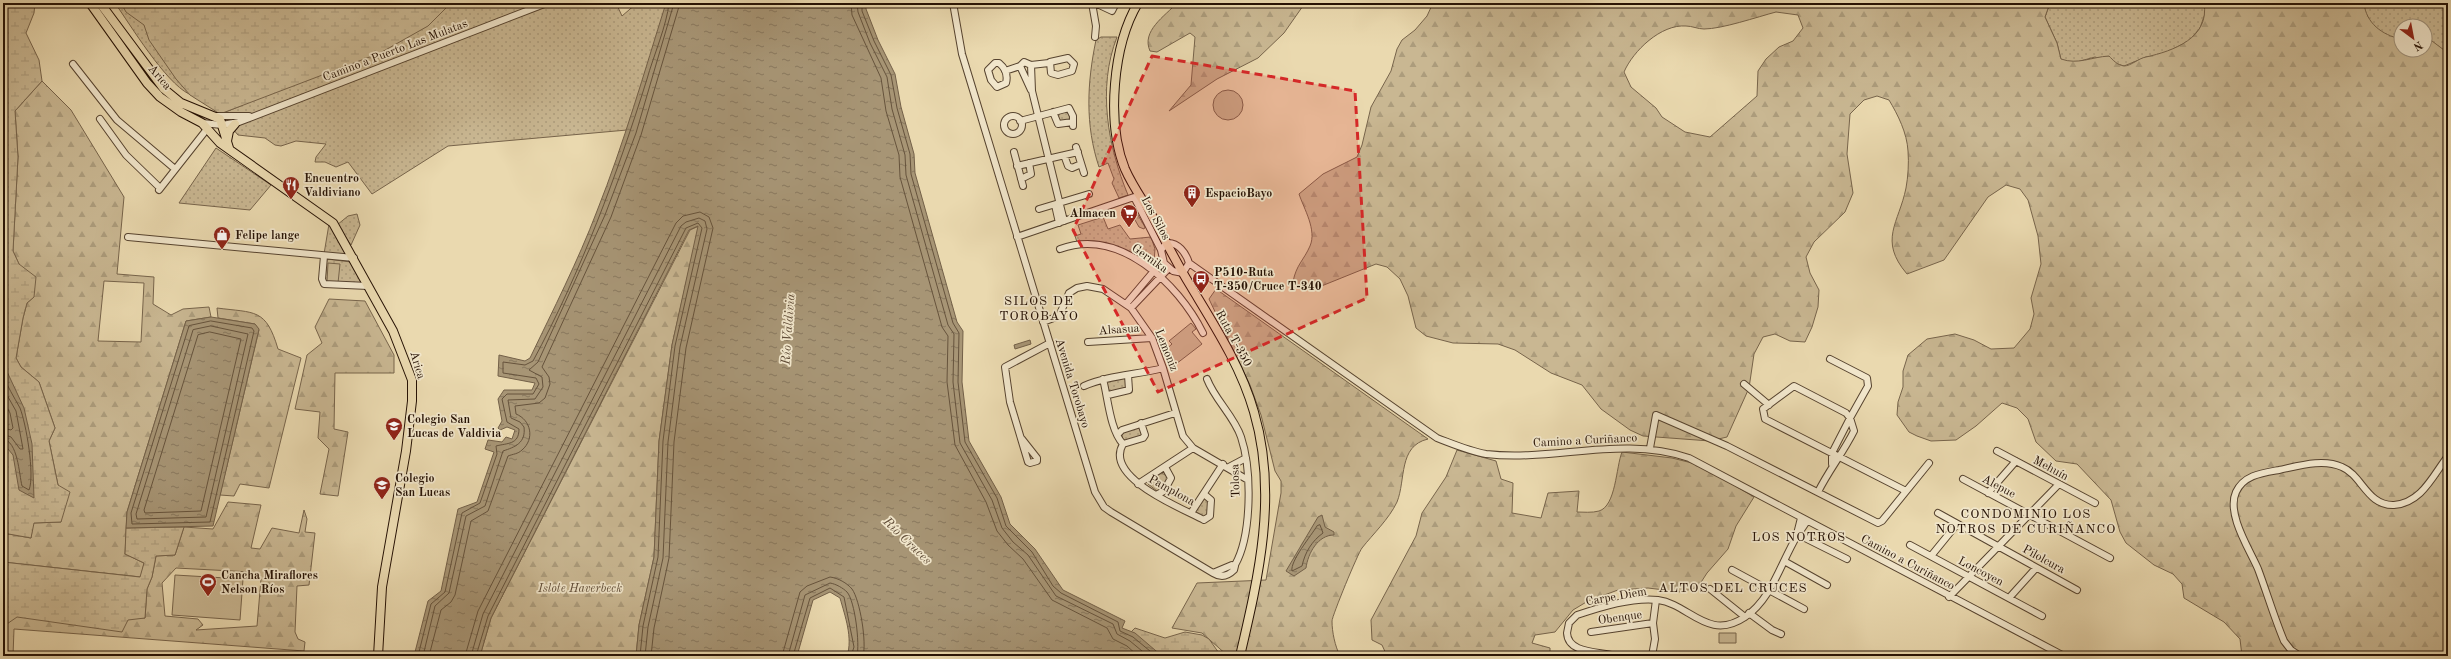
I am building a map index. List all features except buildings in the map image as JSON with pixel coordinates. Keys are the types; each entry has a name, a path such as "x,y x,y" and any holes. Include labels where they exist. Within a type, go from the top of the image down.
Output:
{"main road":[{"name":"Arica","path":"90,3 153,90 174,108 205,126 220,143 228,146 333,223 354,258 393,331 412,380 412,394 406,451 382,587 378,656"},
{"name":"Arica","path":"100,3 164,88 180,103 217,116"},
{"path":"1133,12 1134,3"},
{"name":"Ruta T-350","path":"1138,3 1119,48 1115,78 1116,122 1125,167 1242,378 1254,412 1262,450 1266,488 1264,533 1259,571 1240,656"},
{"path":"217,116 222,125 228,146"},
{"path":"228,146 229,131 235,124"},
{"path":"1125,167 1134,197"}],"street":[{"name":"Camino a Puerto Las Mulatas","path":"205,126 235,124 251,116 547,3"},
{"name":"Avenida Torobayo","path":"953,3 962,54 1043,322 1099,500 1111,512 1213,573 1220,576 1227,575 1234,570 1235,565"},
{"path":"1094,3 1112,11 1113,4"},
{"path":"1094,3 1096,26 1095,37"},
{"path":"1005,71 1020,66 1025,61 1031,65 1049,63"},
{"path":"74,64 117,120 174,169"},
{"path":"1031,65 1032,91 1062,222"},
{"path":"1020,66 1032,91"},
{"path":"1020,121 1037,116 1053,112 1069,108 1073,116 1073,124 1058,124 1053,112"},
{"name":"Camino a Puerto Las Mulatas","path":"217,116 251,116"},
{"path":"100,119 126,155 160,189 205,126"},
{"path":"1018,166 1064,155 1077,149 1084,173"},
{"path":"1014,152 1023,186"},
{"path":"1064,155 1068,166 1072,168 1081,164"},
{"path":"1021,179 1031,174 1029,164"},
{"path":"1039,209 1057,205 1089,194"},
{"name":"Los Silos","path":"1017,237 1134,197 1161,250 1164,263"},
{"path":"128,237 354,258"},
{"name":"Los Silos","path":"1161,250 1167,243"},
{"name":"Camino a Curiñanco","path":"1167,243 1173,244 1181,249 1189,263 1437,438 1470,450 1493,454 1623,447 1650,448 1698,461 1949,597 2064,656"},
{"name":"Gernika","path":"1060,249 1078,244 1102,245 1126,254 1159,277 1186,306 1203,333"},
{"path":"324,256 322,279 324,284 368,286"},
{"path":"1128,306 1153,272 1164,263 1175,272 1183,273 1189,263"},
{"path":"1128,306 1169,268"},
{"name":"Lemoniz","path":"1043,322 1060,316 1066,296 1080,287 1100,288 1128,306 1152,338 1163,368 1183,436 1193,448 1226,465 1248,480"},
{"name":"Alsasua","path":"1088,342 1152,338"},
{"path":"1022,438 1010,402 1005,367 1050,343"},
{"path":"1830,359 1867,378 1868,386 1832,453 1832,464"},
{"path":"1084,386 1103,379 1163,368"},
{"path":"1108,396 1129,390 1128,375"},
{"name":"Pamplona","path":"1103,379 1108,396 1107,407 1123,444 1121,451 1123,464 1130,476 1138,484 1156,496 1204,520 1209,518 1211,499 1204,494"},
{"name":"Tolosa","path":"1207,379 1213,394 1237,428 1246,458 1248,480 1242,549 1235,565"},
{"path":"1744,384 1769,405"},
{"path":"1818,492 1832,464 1840,457 1854,431 1850,418 1846,413 1794,386 1763,409 1765,419 1840,457 1906,491"},
{"path":"1118,434 1122,430 1141,423 1175,413"},
{"path":"1650,448 1656,415 1727,446 1878,523 1882,521 1929,463"},
{"path":"1123,444 1143,438 1145,435 1141,423"},
{"path":"1138,484 1193,448"},
{"name":"Mehuín","path":"1997,451 2095,503"},
{"path":"2300,656 2291,650 2284,641 2258,570 2243,538 2236,518 2235,494 2239,487 2245,479 2261,474 2312,463 2329,464 2342,467 2372,498 2383,504 2395,505 2410,500 2421,493 2432,482 2448,456"},
{"path":"1191,513 1226,465 1246,458"},
{"path":"1988,493 2016,461"},
{"path":"1156,496 1164,490 1171,478 1165,467"},
{"name":"Alepue","path":"1963,479 2110,558"},
{"path":"1949,597 2000,547 2059,484"},
{"name":"Pilolcura","path":"1938,513 2077,590"},
{"path":"1747,615 1768,590 1797,534 1800,527 1801,518"},
{"path":"1800,527 1807,521"},
{"path":"1931,556 1957,524"},
{"path":"1797,534 1847,558"},
{"name":"Loncoyen","path":"1910,545 2042,616"},
{"path":"1784,561 1827,585"},
{"path":"2009,598 2036,568"},
{"path":"1732,570 1804,609"},
{"path":"1710,590 1747,615 1781,634"},
{"path":"1652,656 1655,639 1653,623 1656,600"},
{"name":"Carpe Diem","path":"1616,656 1578,649 1570,644 1567,636 1569,623 1577,615 1610,606 1656,600 1675,606 1698,621 1708,624 1726,624 1747,615"},
{"name":"Obenque","path":"1591,632 1653,623"}],"highlighted area":[{"path":"1152,56 1355,91 1367,298 1158,392 1073,230"}],"green space":[{"path":"3,3 35,3 34,13 26,33 39,60 42,81 15,111 18,157 13,251 19,264 36,277 34,297 27,303 16,358 21,367 39,382 55,428 49,441 58,485 70,492 61,522 34,523 31,538 3,533"},
{"path":"115,3 616,3 622,16 637,3 682,3 633,110 627,130 448,146 372,194 348,162 336,167 325,162 315,162 316,157 326,144 296,141 281,146 275,145 265,138 238,135 220,114 243,105 202,99 189,94 180,88 149,53"},
{"path":"121,3 451,3 428,26 380,53 220,114 190,95 176,79 149,40 144,25 126,12"},
{"path":"1177,3 1305,3 1284,33 1258,58 1217,79 1169,111 1191,85 1195,37 1190,33 1157,52 1150,51 1148,44 1151,30"},
{"path":"1433,3 2050,3 2045,17 2057,43 2061,59 2067,61 2079,61 2109,56 2117,63 2124,66 2143,58 2178,47 2187,41 2195,34 2201,25 2204,15 2204,3 2364,3 2368,16 2376,27 2393,37 2393,58 2433,58 2433,42 2448,53 2448,656 2242,656 2240,639 2224,622 2184,598 2182,584 2173,574 2154,565 2126,543 2120,532 2111,500 2077,464 2056,461 2036,442 2028,419 2017,408 2002,403 1976,426 1956,440 1931,441 1909,432 1897,415 1898,402 1903,387 1903,371 1908,355 1927,339 1955,334 1974,340 1991,349 2014,348 2030,329 2034,314 2031,298 2041,264 2038,236 2028,200 2020,189 2006,185 1988,197 1944,260 1907,274 1898,262 1892,241 1893,231 1907,184 1908,156 1906,138 1902,124 1889,100 1877,96 1864,100 1850,114 1847,154 1853,193 1845,212 1814,242 1806,257 1810,273 1819,290 1818,307 1812,327 1805,342 1790,341 1775,334 1763,337 1754,354 1749,388 1727,437 1710,441 1643,436 1630,430 1601,409 1582,385 1551,373 1515,350 1498,344 1453,343 1426,336 1416,328 1408,296 1400,279 1387,267 1376,264 1319,287 1303,289 1293,282 1298,267 1310,246 1312,233 1309,220 1299,194 1323,174 1357,157 1362,145 1371,107 1391,71 1397,49 1402,40 1415,30 1427,16","holes":["1776,12 1798,15 1803,28 1793,41 1779,47 1766,59 1758,71 1757,96 1710,137 1685,132 1662,117 1656,108 1631,87 1624,72 1628,64 1641,48 1649,40 1667,29 1686,26 1702,29 1711,28 1730,25"]},
{"path":"2050,3 2204,3 2206,11 2200,28 2189,41 2161,55 2146,57 2124,66 2095,57 2073,63 2061,60 2057,43 2045,17"},
{"path":"2360,3 2448,3 2448,59 2433,49 2433,18 2393,18 2393,41 2376,34"},
{"path":"102,11 173,102 133,59 112,30"},
{"path":"1101,37 1117,37 1107,76 1106,97 1110,137 1121,177 1128,195 1119,198 1112,183 1114,179 1108,163 1099,167 1091,135 1089,88 1096,40"},
{"path":"42,81 71,110 124,197 117,274 154,277 153,304 171,315 183,309 209,307 211,317 186,321 127,512 125,554 144,563 141,577 3,562 3,533 31,538 33,523 61,522 58,485 49,441 55,428 39,382 21,367 16,358 27,303 34,297 13,251 18,157 15,111","holes":["104,281 144,283 141,342 98,341"]},
{"path":"1228,90 1234,91 1242,99 1242,111 1234,119 1228,120 1222,119 1214,111 1213,105 1214,99 1222,91"},
{"path":"1062,112 1066,112 1068,113 1068,121 1062,122 1059,119 1059,115"},
{"path":"216,148 271,185 250,210 179,203"},
{"path":"1132,205 1145,227 1144,229 1139,227 1127,206"},
{"path":"357,214 360,225 351,245 337,225 348,216"},
{"path":"1103,217 1108,229 1120,225 1130,239 1151,237 1155,249 1154,262 1150,266 1124,251 1106,245 1077,242 1075,236 1081,234 1078,225"},
{"path":"329,224 348,255 324,254"},
{"name":"Islote Haverbeck","path":"699,226 672,345 659,441 654,557 639,625 636,656 480,656 491,618 690,230"},
{"path":"327,259 351,262 362,283 325,282"},
{"path":"328,263 340,264 338,283 327,282"},
{"path":"1216,289 1428,439 1418,443 1407,456 1397,502 1385,520 1362,548 1336,608 1332,621 1334,639 1340,656 1228,656 1202,633 1172,628 1197,583 1266,580 1281,493 1281,481 1275,471 1261,415 1250,385 1209,299"},
{"path":"329,299 365,301 394,355 394,373 335,373 334,429 348,432 338,496 320,494 329,449 318,438 320,412 295,409 307,355 322,343 315,327"},
{"path":"217,308 250,312 257,315 269,326 278,349 301,358 269,488 240,484 234,496 220,495 259,330 255,324 218,318"},
{"path":"1191,323 1196,329 1192,332 1202,344 1176,364 1164,351 1172,344 1169,341"},
{"path":"1125,378 1128,388 1110,394 1106,381"},
{"path":"1139,427 1142,435 1124,443 1121,432"},
{"path":"1457,450 1496,461 1501,479 1513,483 1512,513 1541,518 1548,493 1579,491 1577,512 1596,512 1605,508 1609,502 1615,485 1622,452 1672,458 1700,465 1754,497 1736,526 1728,549 1707,573 1698,587 1681,592 1648,588 1618,590 1588,601 1573,610 1555,632 1535,635 1532,643 1550,648 1550,652 1538,656 1387,656 1382,645 1372,640 1371,620 1416,536 1422,513 1446,477"},
{"path":"1162,473 1168,477 1162,490 1157,491 1148,484 1148,481"},
{"path":"1204,497 1209,499 1208,516 1204,519 1195,511"},
{"path":"228,502 261,505 251,548 260,549 272,528 299,533 304,510 307,519 305,532 315,533 309,585 297,586 295,632 298,639 305,642 304,651 14,629 13,656 3,656 3,625 17,615 145,618 147,589 152,577 156,556 175,555 184,527 213,529","holes":["176,568 251,572 261,579 257,626 196,630 203,625 198,619 165,616 162,583"]},
{"path":"184,527 175,555 156,556 152,577 147,589 145,618 128,620 122,632 17,617 4,626 3,648 3,562 140,577 144,563 125,554 126,528"},
{"name":"Cancha Miraflores Nelson Ríos","path":"175,575 243,579 240,620 172,615"},
{"path":"1135,628 1165,638 1185,632 1202,635 1209,639 1221,656 1162,656 1131,632"},
{"path":"1719,633 1736,633 1736,643 1719,643"}],"water":[{"path":"666,3 866,3 866,9 878,40 895,74 901,107 914,154 915,173 957,322 963,331 962,382 969,441 1001,497 1010,524 1035,549 1063,590 1125,621 1122,628 1135,633 1162,656 847,656 849,649 848,627 840,598 830,592 813,600 797,656 636,656 639,625 654,557 659,441 672,345 698,226 689,230 491,618 480,656 414,656 428,601 441,591 458,509 477,502 494,452 485,449 488,440 502,442 506,437 512,439 515,430 507,427 500,430 498,428 502,421 498,399 504,390 532,390 535,383 498,376 499,355 525,361 530,358 565,285 590,230 616,160"},
{"path":"211,317 255,324 259,329 213,526 126,528 127,512 186,321"},
{"path":"1030,340 1031,344 1015,349 1014,345"},
{"path":"3,363 24,408 32,444 34,498 19,490 13,455 3,443"},
{"path":"1322,515 1325,527 1334,532 1334,535 1323,538 1319,541 1309,557 1306,568 1294,576 1286,571 1318,517"}],"place":[{"name":"Encuentro Valdiviano","path":"291,200"},
{"name":"EspacioBayo","path":"1192,208"},
{"name":"Almacen","path":"1129,228"},
{"name":"Felipe lange","path":"222,250"},
{"name":"P510-Ruta T-350/Cruce T-340","path":"1201,294"},
{"name":"Colegio San Lucas de Valdivia","path":"394,441"},
{"name":"Colegio San Lucas","path":"382,500"},
{"name":"Cancha Miraflores Nelson Ríos","path":"208,597"}],"district":[{"name":"SILOS DE TOROBAYO","path":"1039,308"},
{"name":"CONDOMINIO LOS NOTROS DE CURIÑANCO","path":"2026,520"},
{"name":"LOS NOTROS","path":"1799,536"},
{"name":"ALTOS DEL CRUCES","path":"1733,587"}],"water label":[{"name":"Río Valdivia","path":"787,329"},
{"name":"Río Cruces","path":"908,540"}]}
